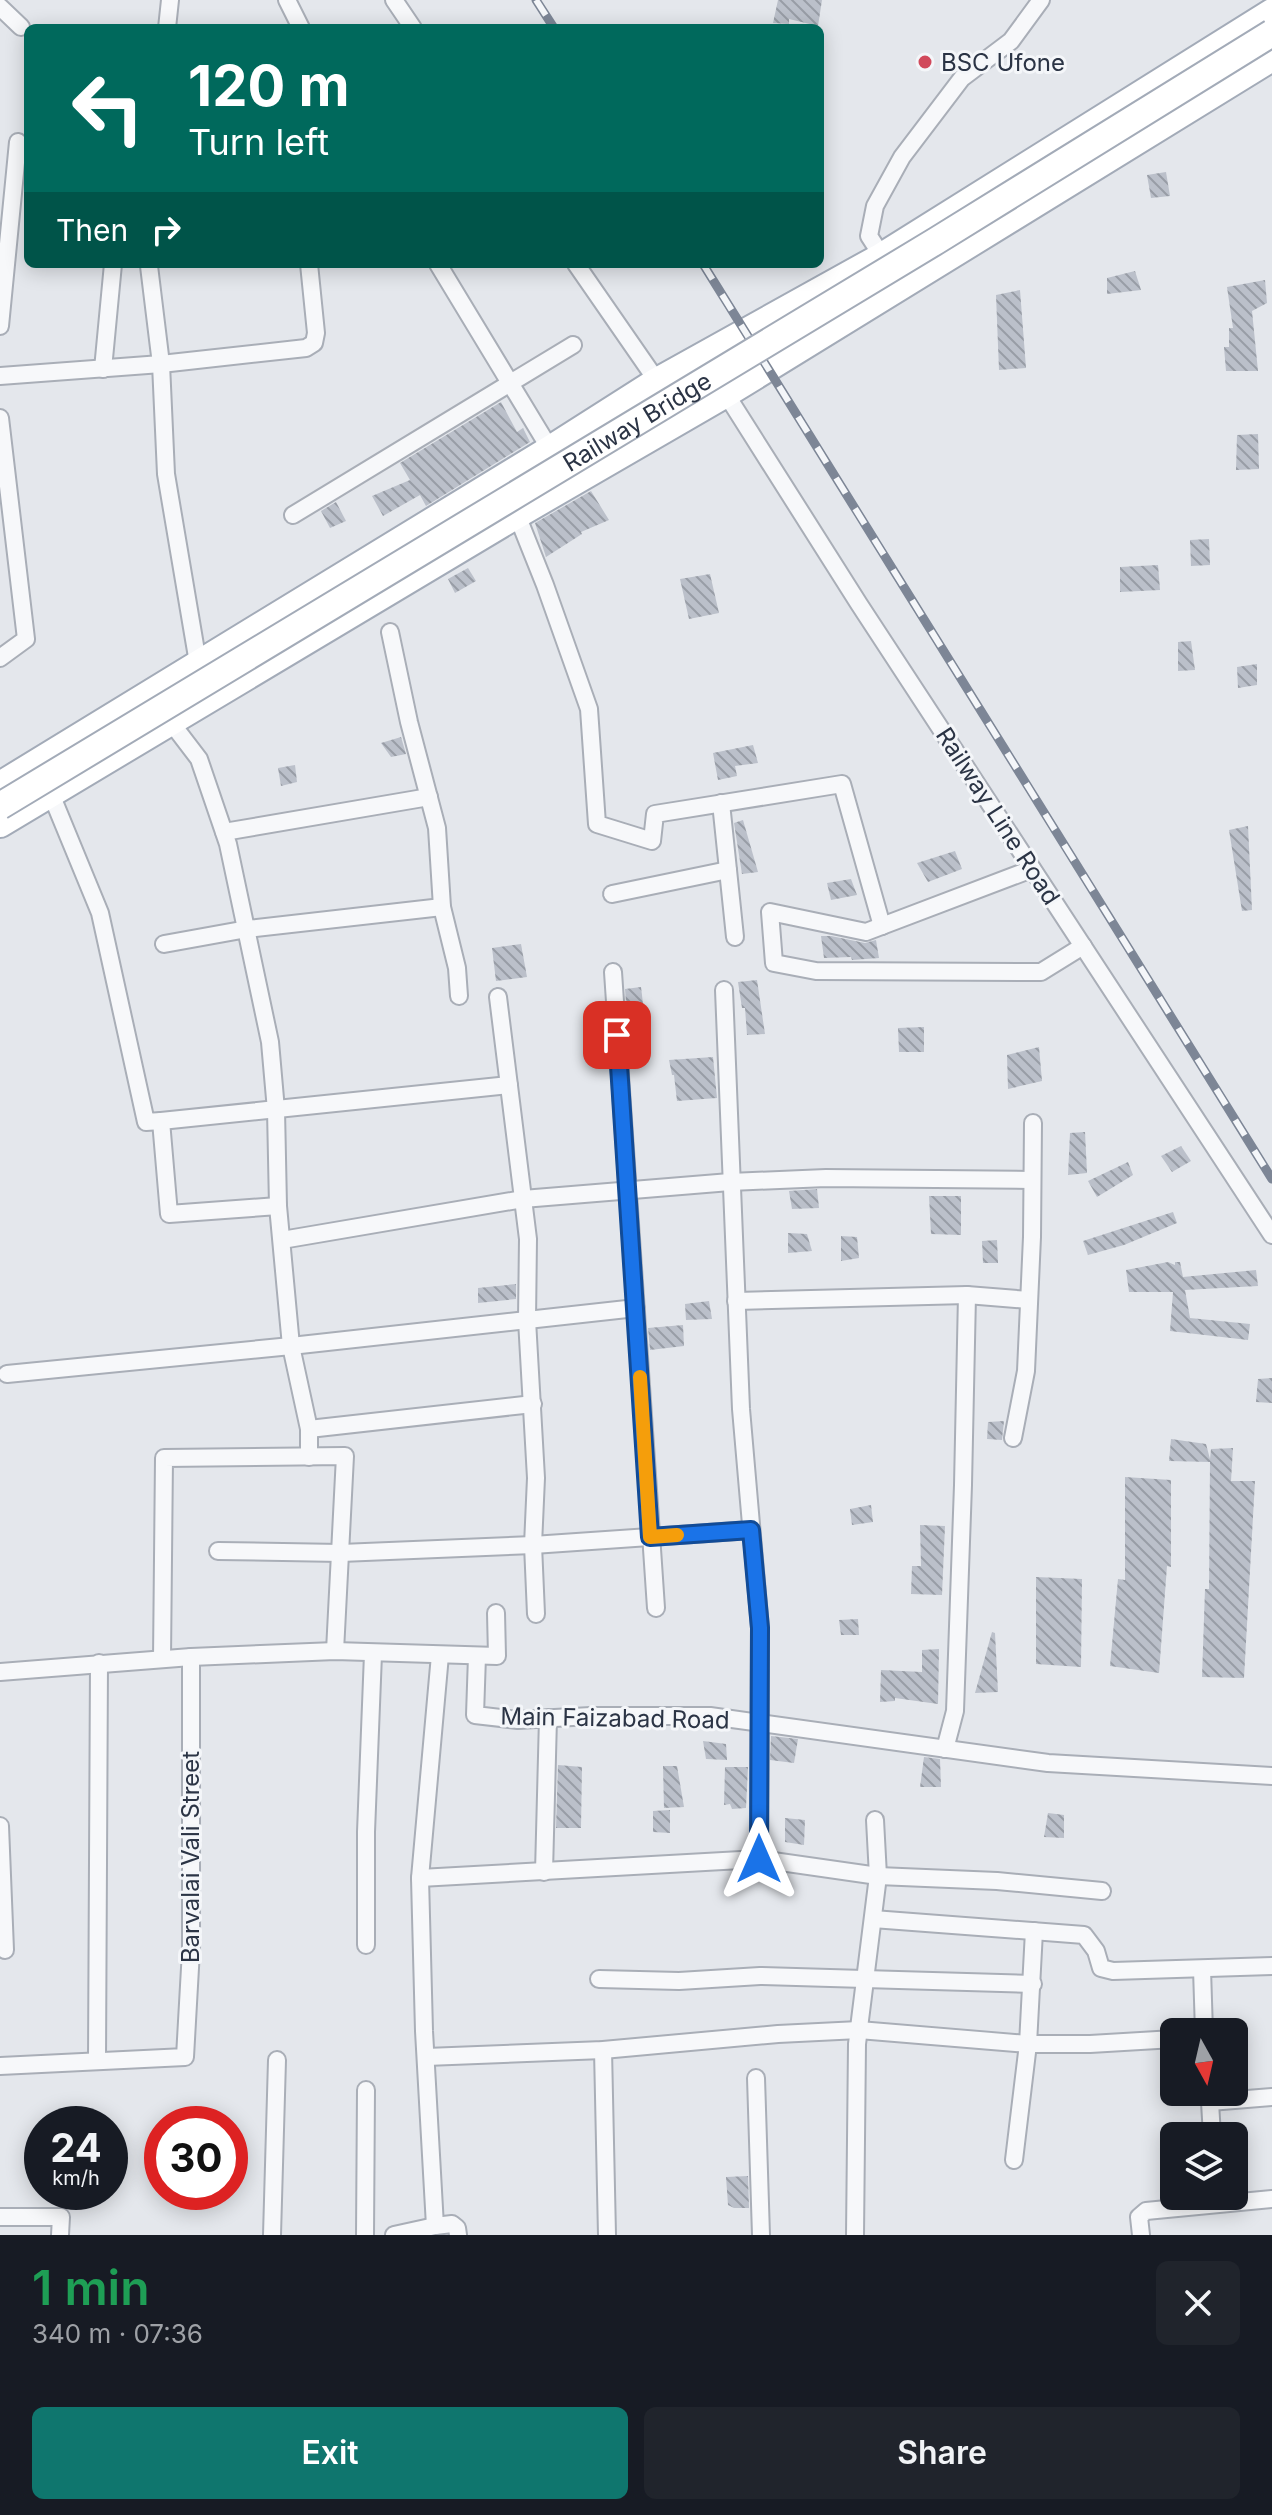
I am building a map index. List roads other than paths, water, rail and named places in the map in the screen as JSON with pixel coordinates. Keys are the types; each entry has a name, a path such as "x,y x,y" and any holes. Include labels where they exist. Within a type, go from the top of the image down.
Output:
{"main road":[{"path":"0,785 657,381 882,256 1272,12"},
{"name":"Railway Bridge","path":"0,806 896,266 1272,33"},
{"path":"0,824 726,394 1272,58"}],"street":[{"path":"167,24 170,0"},
{"path":"287,0 299,24"},
{"path":"394,0 410,24"},
{"path":"1020,0 1040,2"},
{"path":"882,256 869,236 875,206 902,157 962,78 1011,41 1040,2"},
{"path":"0,7 21,27"},
{"path":"0,326 18,142"},
{"path":"103,369 113,268"},
{"path":"149,268 161,364 166,474 198,663"},
{"path":"0,376 161,364 306,348 314,343 316,333 309,268"},
{"path":"440,268 550,449"},
{"path":"579,268 657,381"},
{"path":"293,515 573,345"},
{"name":"Railway Line Road","path":"726,394 859,604 1272,1235"},
{"path":"0,418 26,639 0,658"},
{"path":"517,515 589,709 597,824 652,841 655,814 842,784 882,926"},
{"path":"390,632 409,722 437,828 442,907 457,968 459,996"},
{"path":"170,721 199,759 224,832 270,1042 276,1110 278,1206 291,1346 309,1429 309,1457"},
{"path":"51,794 100,913 146,1122 509,1085"},
{"path":"224,832 429,797"},
{"path":"721,803 735,937"},
{"path":"1032,869 866,932 770,912 774,963 816,971 1041,972 1083,946"},
{"path":"612,894 728,870"},
{"path":"164,944 247,929 442,907"},
{"path":"613,972 656,1608"},
{"path":"724,990 741,1409 760,1628 759,1859"},
{"path":"498,997 528,1239 527,1320 536,1478 533,1545 536,1614"},
{"path":"161,1121 169,1214 278,1206"},
{"path":"1013,1438 1026,1371 1033,1123"},
{"path":"282,1240 523,1199 730,1182 826,1178 1032,1180"},
{"path":"736,1301 967,1295 1029,1300"},
{"path":"945,1749 955,1711 967,1295"},
{"path":"7,1374 636,1308"},
{"path":"309,1429 533,1404"},
{"path":"162,1659 164,1458 345,1456 335,1651"},
{"path":"218,1551 341,1553 533,1545 751,1530"},
{"path":"0,1672 191,1657 335,1651 497,1656 496,1613"},
{"path":"366,1945 366,1832 373,1654"},
{"path":"435,2226 420,1878 440,1655"},
{"name":"Main Faizabad Road","path":"477,1656 475,1715 518,1720 710,1716 1048,1763 1272,1776"},
{"name":"Barvalai Vali Street","path":"97,2061 185,2057 191,1950 191,1657"},
{"path":"0,2066 97,2061 99,1663"},
{"path":"544,1872 548,1718"},
{"path":"855,2235 857,2044 878,1876 875,1820"},
{"path":"0,1826 5,1950"},
{"path":"420,1878 759,1859 878,1876 997,1881 1102,1891"},
{"path":"873,1919 1084,1935 1096,1951 1101,1968 1113,1971 1272,1966"},
{"path":"1014,2160 1028,2044 1034,1931"},
{"path":"1202,1969 1204,2018"},
{"path":"599,1979 679,1981 760,1976 1033,1984"},
{"path":"426,2057 603,2050 859,2030 1028,2044 1160,2040"},
{"path":"603,2050 607,2235"},
{"path":"272,2235 277,2060"},
{"path":"756,2078 761,2235"},
{"path":"365,2235 366,2090"},
{"path":"1248,2097 1272,2097"},
{"path":"1248,2199 1272,2199"},
{"path":"1141,2235 1139,2217 1146,2211 1160,2209"},
{"path":"0,2217 61,2217 60,2235"},
{"path":"394,2235 452,2224 457,2228 458,2235"}],"railway":[{"path":"536,0 551,24"},
{"path":"705,268 1272,1179"}],"place":[{"name":"BSC Ufone","path":"925,62"}]}
